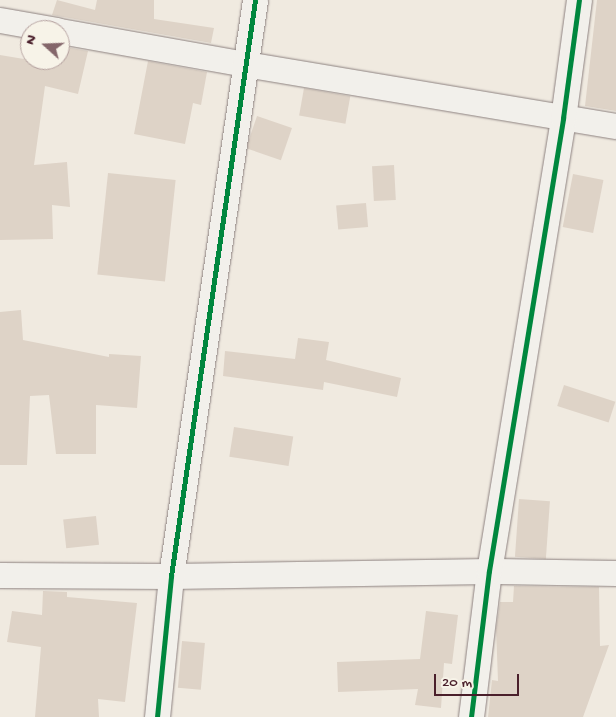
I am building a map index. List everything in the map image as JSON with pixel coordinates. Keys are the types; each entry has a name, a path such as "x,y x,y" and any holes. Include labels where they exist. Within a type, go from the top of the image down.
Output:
{"street":[{"path":"157,717 171,576 255,0"},
{"path":"471,717 489,571 563,118 579,0"},
{"path":"0,20 20,23"},
{"path":"70,32 245,64 616,126"},
{"path":"0,575 171,576 489,571 616,573"}],"building":[{"path":"57,0 95,10 97,0 154,0 154,19 214,28 211,43 52,15"},
{"path":"597,0 616,0 616,111 585,106"},
{"path":"70,48 88,51 78,94 45,86 34,165 67,162 70,207 52,205 53,239 0,240 0,55 20,58 20,70 70,70"},
{"path":"148,61 207,72 201,105 193,103 185,144 134,134"},
{"path":"304,88 350,96 345,124 299,116"},
{"path":"257,116 292,128 281,160 246,148"},
{"path":"394,165 396,200 374,201 372,166"},
{"path":"108,173 176,180 165,282 97,274"},
{"path":"573,174 603,180 593,233 563,227"},
{"path":"366,203 368,227 338,230 336,206"},
{"path":"21,310 23,340 109,357 109,354 141,356 137,408 96,405 96,454 56,454 49,395 30,396 27,465 0,465 0,312"},
{"path":"298,338 329,342 326,360 401,378 397,397 324,382 323,390 223,376 225,351 295,359"},
{"path":"564,385 615,402 609,423 557,406"},
{"path":"234,427 293,436 289,466 229,457"},
{"path":"519,499 550,501 546,559 515,557"},
{"path":"96,516 99,545 66,548 63,519"},
{"path":"514,586 599,587 600,646 609,645 583,717 488,717 492,680 498,681 496,628 500,602 513,602"},
{"path":"43,591 67,592 67,597 137,603 125,702 98,699 99,717 35,717 41,647 7,642 12,611 42,615"},
{"path":"426,611 458,615 452,664 444,663 441,708 415,705 418,689 338,692 337,662 420,659"},
{"path":"182,641 205,643 201,690 178,688"}],"cycle path":[{"path":"157,717 171,576 255,0"},
{"path":"471,717 489,571 563,118 579,0"}]}
